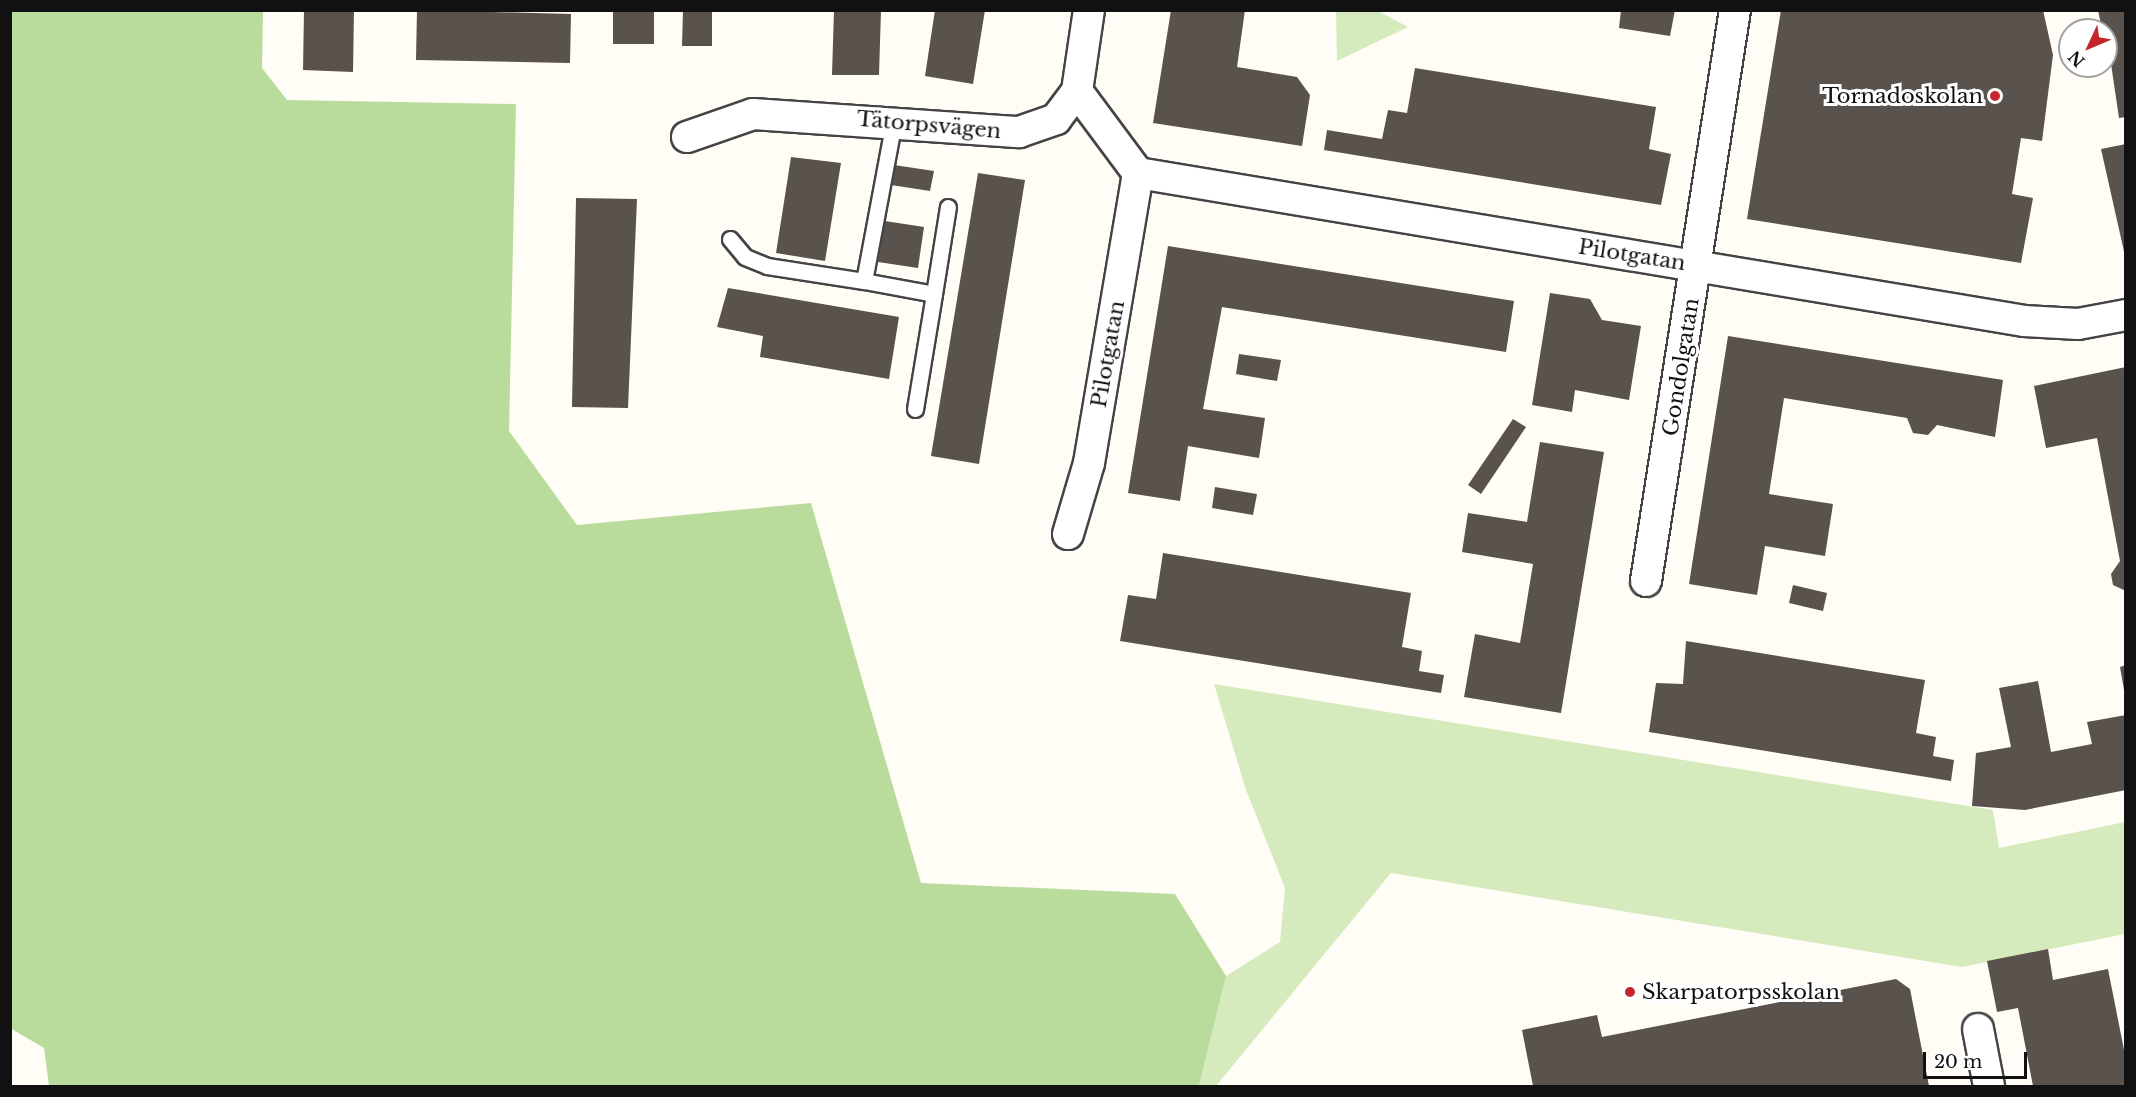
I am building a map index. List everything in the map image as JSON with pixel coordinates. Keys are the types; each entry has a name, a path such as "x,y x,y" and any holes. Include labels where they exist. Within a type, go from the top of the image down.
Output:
{"street":[{"name":"Tätorpsvägen","path":"687,137 753,114 894,121 1018,132 1056,119 1077,91 1089,10"},
{"name":"Gondolgatan","path":"1646,581 1735,10"},
{"path":"1077,91 1138,173"},
{"name":"Pilotgatan","path":"1068,534 1089,463 1138,173 2024,321 2078,324 2126,315"},
{"path":"1978,1029 1989,1086"}],"lane":[{"path":"864,281 894,121"},
{"path":"915,409 948,207"},
{"path":"730,239 746,257 766,266 934,294"}],"green space":[{"path":"11,10 263,11 262,68 287,100 516,104 509,431 577,525 811,503 921,883 1175,894 1226,976 1199,1086 49,1086 44,1048 10,1028"},
{"path":"1336,11 1378,11 1408,27 1337,61"},
{"path":"1214,684 1993,810 1999,848 2125,822 2125,934 1962,967 1391,873 1216,1086 1199,1086 1226,976 1280,942 1285,888 1246,790"}],"building":[{"path":"304,10 354,10 353,72 303,70"},
{"path":"417,10 571,14 570,63 416,60"},
{"path":"613,10 654,10 654,44 613,44"},
{"path":"683,10 712,10 712,46 682,46"},
{"path":"834,10 881,10 879,75 832,75"},
{"path":"935,10 985,10 973,84 925,76"},
{"path":"1171,10 1245,10 1237,67 1297,77 1310,95 1302,146 1153,123"},
{"path":"1621,10 1675,10 1670,36 1619,28"},
{"path":"1781,10 2043,10 2053,55 2042,141 2021,138 2012,194 2033,198 2021,263 1747,219"},
{"path":"2098,10 2126,10 2126,117 2119,118 2113,78 2118,78 2118,18 2100,18"},
{"path":"1415,68 1656,107 1649,149 1671,154 1661,205 1324,150 1327,130 1382,139 1388,110 1407,113"},
{"path":"2126,144 2126,256 2125,256 2101,149"},
{"path":"791,157 841,163 825,261 776,253"},
{"path":"894,165 934,171 930,191 891,185"},
{"path":"978,173 1025,180 979,464 931,456"},
{"path":"576,198 637,199 628,408 572,407"},
{"path":"885,221 924,227 918,268 878,262"},
{"path":"1168,246 1514,301 1506,352 1222,307 1203,409 1265,418 1259,458 1188,446 1180,501 1128,493"},
{"path":"728,288 899,317 889,379 760,357 763,336 717,327"},
{"path":"1550,293 1590,299 1602,320 1641,326 1629,400 1575,390 1572,412 1532,405"},
{"path":"1728,336 2003,380 1995,437 1937,425 1928,435 1913,433 1907,418 1784,398 1769,494 1833,504 1825,556 1765,546 1757,595 1689,584"},
{"path":"1239,354 1281,360 1277,381 1236,374"},
{"path":"2126,367 2126,591 2113,585 2111,574 2120,561 2097,438 2046,448 2034,386"},
{"path":"1513,419 1526,427 1481,494 1468,485"},
{"path":"1540,442 1604,452 1561,713 1464,697 1475,634 1520,643 1533,564 1462,552 1468,513 1527,522"},
{"path":"1215,487 1257,494 1253,515 1212,508"},
{"path":"1163,553 1411,593 1402,647 1422,651 1419,671 1444,675 1441,693 1120,641 1128,595 1156,599"},
{"path":"1793,585 1827,593 1823,611 1789,603"},
{"path":"1686,641 1925,680 1916,733 1936,737 1933,756 1954,760 1951,781 1649,732 1656,683 1683,684"},
{"path":"2126,665 2126,689 2124,690 2120,667"},
{"path":"2038,681 2051,752 2092,744 2087,722 2126,715 2126,790 2025,810 1972,806 1976,753 2011,747 1999,688"},
{"path":"2048,949 2053,980 2108,969 2126,1060 2126,1086 2033,1086 2018,1008 1997,1012 1987,961"},
{"path":"1896,979 1910,989 1929,1086 1533,1086 1522,1030 1597,1015 1602,1037"}],"place":[{"name":"Tornadoskolan","path":"1995,96"},
{"name":"Skarpatorpsskolan","path":"1630,992"}]}
